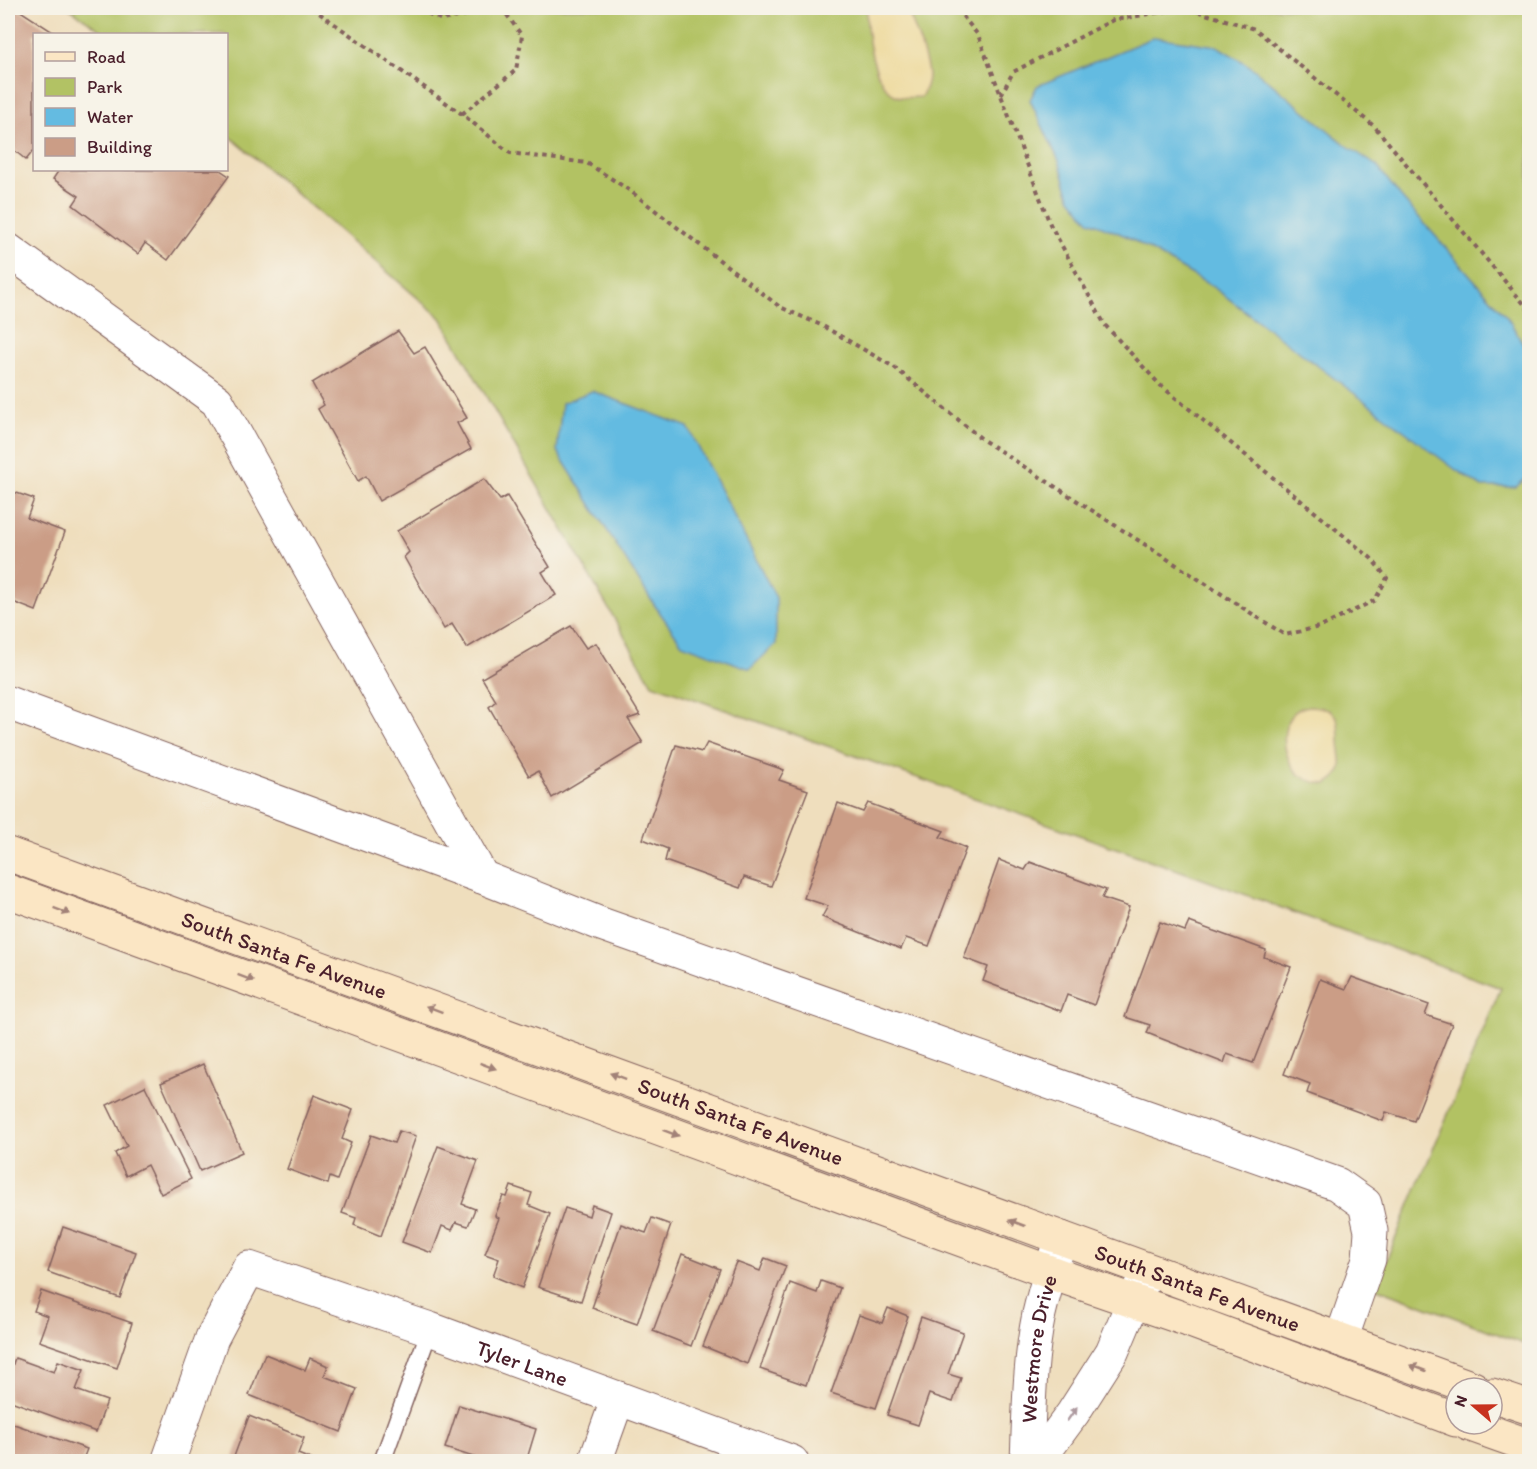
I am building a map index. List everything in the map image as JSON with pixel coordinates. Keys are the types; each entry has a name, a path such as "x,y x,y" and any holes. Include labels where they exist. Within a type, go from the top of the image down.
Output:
{"main road":[{"name":"South Santa Fe Avenue","path":"8,854 1444,1377"},
{"name":"South Santa Fe Avenue","path":"8,891 1132,1302 1188,1320 1444,1416"},
{"path":"1504,1399 1530,1408"},
{"path":"1502,1436 1530,1446"}],"street":[{"path":"8,250 217,401 482,877"},
{"path":"8,703 482,877 612,928 1337,1184 1365,1204 1371,1231 1369,1259 1341,1340"},
{"name":"Westmore Drive","path":"1027,1461 1030,1399 1039,1316 1061,1238"},
{"name":"Tyler Lane","path":"168,1461 212,1338 249,1268 430,1329 792,1461"},
{"name":"Westmore Drive","path":"1037,1461 1073,1413 1112,1352 1148,1270"},
{"path":"595,1461 618,1398"}],"lane":[{"path":"382,1461 430,1329"}],"path":[{"path":"312,8 462,114 510,153 587,163 629,190 780,307 823,326 894,367 983,440 1156,554 1286,635 1323,626 1375,600 1387,578 1371,558 1160,386 1105,325 1050,224 978,35 956,8"},
{"path":"421,8 442,20 502,8 522,36 516,70 462,114"},
{"path":"1001,95 1013,72 1113,20 1186,8 1255,29 1375,127 1530,311"}],"green space":[{"path":"69,8 1529,8 1529,1346 1375,1287 1501,988 1178,870 652,684 441,318 228,135 228,33 105,33"}],"sand":[{"path":"867,8 906,8 927,68 927,81 921,97 897,96 889,91 882,82 876,70 869,43"},
{"path":"1310,706 1328,710 1336,717 1338,723 1341,765 1338,775 1327,784 1310,781 1301,776 1288,758 1285,747 1286,725 1291,716 1299,709"}],"water":[{"path":"1154,37 1217,46 1250,66 1346,145 1377,166 1401,197 1507,317 1529,353 1529,476 1516,487 1482,487 1456,470 1213,287 1126,236 1089,221 1070,197 1059,161 1030,100 1037,86"},
{"path":"592,391 688,427 776,598 776,644 750,669 682,644 653,603 557,451 562,403"}],"building":[{"path":"8,8 16,8 54,33 33,33 33,151 26,160 8,145"},
{"path":"58,171 222,171 229,176 168,260 145,243 138,254 73,205 79,196 53,179"},
{"path":"398,331 414,353 425,347 467,418 457,423 471,449 379,501 366,476 358,481 318,409 324,405 312,383"},
{"path":"484,479 500,500 507,496 550,567 542,572 556,595 467,648 452,624 444,629 404,557 409,552 397,531"},
{"path":"8,490 34,499 27,518 65,532 36,611 8,600"},
{"path":"571,626 586,648 596,643 640,715 628,719 643,743 552,798 538,771 529,776 489,707 496,701 482,678"},
{"path":"707,743 784,770 779,780 808,790 771,886 744,877 740,888 665,861 668,849 643,839 676,745 702,752"},
{"path":"838,803 863,812 868,803 944,831 940,837 966,848 929,946 906,938 901,949 822,917 828,906 804,898"},
{"path":"999,860 1025,870 1030,862 1106,890 1102,898 1129,907 1094,1005 1067,995 1061,1011 983,981 988,967 964,958"},
{"path":"1160,922 1185,931 1189,922 1266,950 1264,957 1291,967 1253,1063 1227,1054 1224,1063 1147,1033 1150,1025 1125,1017"},
{"path":"1352,977 1429,1005 1425,1015 1452,1024 1414,1121 1386,1112 1383,1121 1307,1093 1310,1084 1284,1074 1320,979 1346,989"},
{"path":"203,1064 242,1152 200,1171 161,1083"},
{"path":"145,1086 191,1179 161,1194 147,1165 126,1176 115,1153 127,1146 107,1105"},
{"path":"314,1095 353,1110 342,1139 351,1143 337,1180 330,1177 328,1184 287,1169"},
{"path":"399,1131 416,1136 381,1236 354,1225 356,1218 342,1213 371,1135 394,1143"},
{"path":"438,1146 478,1161 462,1204 475,1209 468,1226 456,1222 452,1230 442,1226 432,1253 402,1242"},
{"path":"511,1186 532,1193 528,1205 550,1214 522,1288 493,1276 499,1259 485,1254 499,1218 495,1216 503,1196 507,1197"},
{"path":"592,1205 611,1212 581,1301 538,1287 565,1208 589,1216"},
{"path":"652,1218 671,1225 637,1324 592,1308 621,1224 646,1233"},
{"path":"63,1227 136,1252 120,1298 48,1272"},
{"path":"682,1254 720,1269 691,1346 653,1331"},
{"path":"765,1258 786,1266 747,1364 703,1346 736,1262 760,1271"},
{"path":"821,1281 840,1288 806,1385 760,1369 790,1283 817,1293"},
{"path":"41,1291 132,1323 117,1368 39,1341 48,1316 34,1311"},
{"path":"888,1308 908,1316 876,1408 831,1393 859,1315 882,1323"},
{"path":"921,1317 963,1332 948,1374 961,1378 953,1402 929,1394 918,1425 887,1415"},
{"path":"265,1354 305,1370 310,1358 328,1366 324,1376 357,1389 341,1432 249,1395"},
{"path":"15,1358 54,1372 58,1361 84,1370 76,1390 107,1401 96,1432 8,1400 8,1378"},
{"path":"459,1405 536,1429 526,1462 489,1462 445,1448"},
{"path":"249,1416 304,1438 298,1454 318,1462 232,1462"},
{"path":"8,1422 87,1449 82,1462 8,1462"},
{"path":"464,1457 477,1461 477,1462 463,1462"}]}
